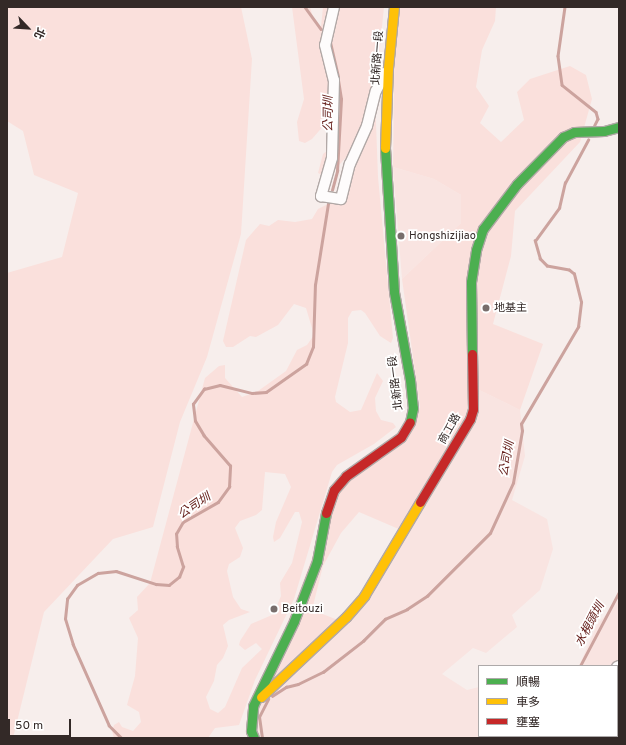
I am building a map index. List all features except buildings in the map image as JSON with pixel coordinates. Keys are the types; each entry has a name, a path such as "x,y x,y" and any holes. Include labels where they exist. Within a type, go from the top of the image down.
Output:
{"main road":[{"name":"北新路一段","path":"253,706 294,621 317,561 327,508 334,490 346,476 401,437 410,424 413,408 410,380 394,292 386,140 388,68 394,7"},
{"name":"商工路","path":"253,706 346,617 364,596 470,419 473,410 471,282 476,250 487,223 517,184 563,137 574,132 604,131 619,127"},
{"path":"253,706 251,731 254,738"}],"street":[{"path":"334,7 325,44 334,80 333,151 321,196 341,199 350,164 367,126 376,91 388,68"}],"shaded area":[{"path":"7,7 241,7 252,59 241,234 207,357 180,422 153,527 113,539 44,612 13,738 7,738 7,273 62,257 78,193 34,175 23,131 7,121"},
{"path":"292,7 310,7 315,24 321,27 323,7 384,7 375,96 378,177 393,338 391,343 380,336 365,313 361,310 352,311 348,318 348,343 335,397 336,402 350,412 361,410 377,373 383,381 375,398 376,411 381,420 393,423 396,427 374,444 337,465 332,472 294,599 255,680 239,725 215,728 208,738 114,738 112,731 114,725 119,722 122,727 133,731 141,722 139,712 127,705 135,676 138,638 129,618 138,610 137,597 150,583 205,378 219,366 225,365 225,378 242,397 258,391 286,371 297,350 307,345 314,335 306,308 294,304 278,325 256,337 250,336 233,347 226,347 223,341 246,240 260,224 269,226 278,220 295,222 312,219 318,209 332,202 350,176 350,153 331,174 324,176 318,173 323,154 332,147 339,136 332,116 312,139 305,143 299,141 297,122 304,99","holes":["265,472 285,474 291,487 276,522 273,537 274,542 280,538 295,512 299,512 302,522 292,563 280,583 281,596 272,615 251,624 240,641 239,645 245,650 256,643 262,649 242,668 225,707 218,713 210,709 206,697 214,681 217,665 223,658 228,646 223,625 229,620 250,612 241,609 233,597 227,571 229,564 240,557 243,548 235,528 240,521 256,515 262,510"]},
{"path":"395,7 496,7 495,21 482,50 476,87 489,106 480,123 501,142 524,120 517,92 530,79 570,66 586,75 592,99 580,142 515,211 511,256 493,324 543,344 520,410 469,385 466,420 401,530 359,512 341,533 323,566 312,610 338,620 256,705 339,487 405,439 420,407 402,279 461,223 461,195 434,179 393,167"},
{"path":"393,167 434,179 461,195 461,223 402,279"},
{"path":"469,385 520,410 525,456 512,500 547,519 553,549 540,590 512,615 517,627 486,653 473,648 442,674 467,690 478,687 478,737 526,738 252,738 256,705 338,620 366,586 401,530"},
{"path":"619,599 618,684 618,665 579,665 597,625"},
{"path":"619,683 619,738 554,738 618,737"}],"waterway":[{"name":"公司圳","path":"305,7 321,29"},
{"name":"公司圳","path":"565,7 558,56 562,85 596,112 598,119 595,125"},
{"name":"公司圳","path":"330,40 338,76"},
{"name":"公司圳","path":"332,190 337,171 341,99 338,81"},
{"name":"公司圳","path":"272,696 286,687 298,684 323,672 363,641 385,619 407,609 427,596 490,533 513,483 522,431 521,424 578,327 581,302 574,274 569,270 547,266 540,259 535,241 559,208 565,183 588,140"},
{"name":"公司圳","path":"121,738 109,726 73,645 65,619 67,599 77,585 98,573 116,571 156,584 169,585 179,577 183,567 177,547 176,534 183,522 218,502 229,487 230,466 204,436 195,421 193,404 204,389 220,385 252,393 266,392 306,364 313,347 315,285 328,204"},
{"name":"水梘頭圳","path":"581,665 619,592"},
{"name":"公司圳","path":"262,738 259,717 268,699"}],"traffic: fast":[{"path":"472,354 471,282 476,250 483,229 517,184 563,137 574,132 604,131 619,127"},
{"path":"385,148 394,292 410,380 413,408 410,422"},
{"path":"254,738 251,731 253,706 294,621 317,561 326,513"}],"traffic: slow":[{"path":"385,148 388,68 394,7"},
{"path":"261,697 346,617 364,596 420,502"}],"traffic: jam":[{"path":"420,502 470,419 473,409 472,354"},
{"path":"326,513 334,490 346,476 401,437 410,422"}],"place":[{"name":"Hongshizijiao","path":"401,236"},
{"name":"地基主","path":"486,308"},
{"name":"Beitouzi","path":"274,609"}]}
